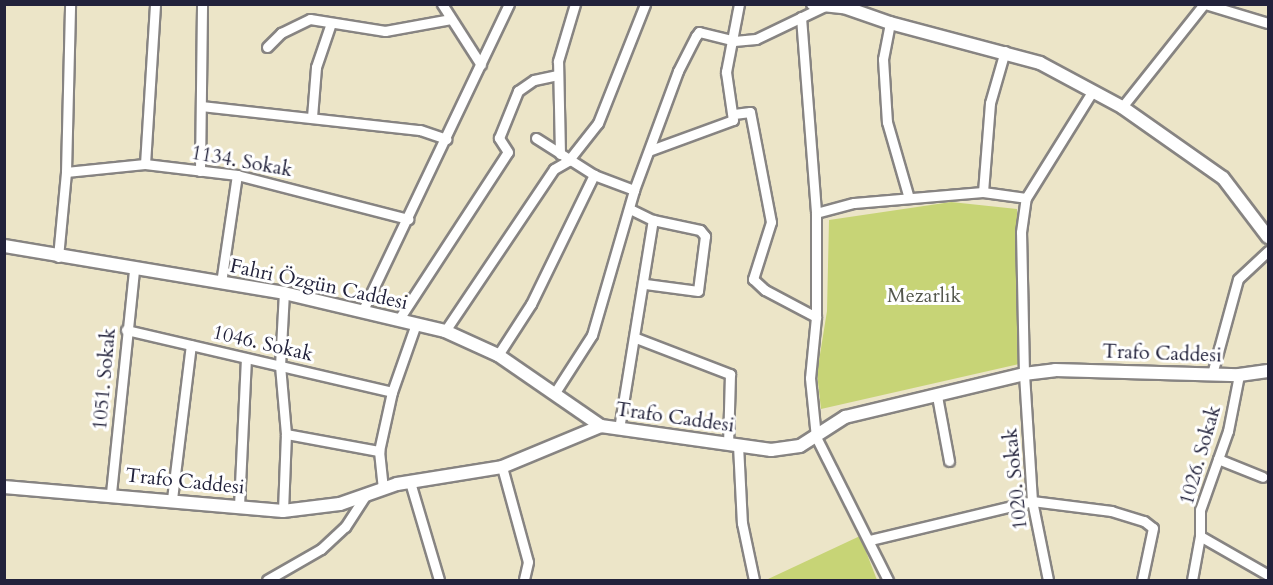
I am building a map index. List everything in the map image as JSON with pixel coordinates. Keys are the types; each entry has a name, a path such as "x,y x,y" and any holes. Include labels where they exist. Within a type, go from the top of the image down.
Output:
{"street":[{"path":"58,257 66,172 70,4"},
{"path":"145,164 154,4"},
{"path":"200,171 202,4"},
{"path":"442,4 481,65"},
{"path":"363,310 509,4"},
{"path":"564,157 557,75 575,4"},
{"path":"445,331 554,169 598,123 645,4"},
{"path":"651,150 728,124 734,114 726,72 734,41 739,4"},
{"path":"844,7 857,4"},
{"path":"1122,107 1205,4 1269,23"},
{"path":"554,394 592,334 634,190 651,150 678,71 696,36 699,32 734,41 756,39 801,17 819,5 844,7 890,23 1005,51 1040,63 1122,107 1223,178 1269,237"},
{"path":"801,17 816,213 816,318 810,378 816,437 870,540 888,580"},
{"path":"267,47 281,33 310,19 385,31 451,19"},
{"path":"312,117 316,67 331,23"},
{"path":"890,23 883,59 887,122 909,198"},
{"path":"983,192 990,103 1005,51"},
{"path":"399,319 508,153 499,138 518,92 534,80 557,75"},
{"path":"816,213 854,203 983,192 1026,198 1092,92"},
{"path":"201,106 420,130 446,139"},
{"path":"734,114 750,112 771,222 753,279 765,290 816,318"},
{"path":"536,138 594,175 634,190"},
{"name":"1134. Sokak","path":"66,172 145,164 237,175 408,219"},
{"path":"221,283 237,175"},
{"path":"498,356 531,304 594,175"},
{"name":"1020. Sokak","path":"1026,198 1022,232 1024,374 1032,501 1048,580"},
{"path":"630,209 653,220 700,230 706,244 698,291 645,284"},
{"path":"619,429 645,284 653,220"},
{"name":"Fahri Özgün Caddesi","path":"4,246 58,257 284,293 445,331 498,356 601,426"},
{"path":"1212,374 1238,279 1269,251"},
{"name":"1051. Sokak","path":"111,493 134,269"},
{"path":"283,511 286,434 280,366 284,293"},
{"path":"383,489 379,451 392,392 416,324"},
{"name":"1046. Sokak","path":"126,330 392,392"},
{"path":"636,338 730,374 733,445 742,523 754,580"},
{"path":"172,500 191,345"},
{"path":"239,506 246,358"},
{"name":"Trafo Caddesi","path":"4,487 111,493 283,511 340,504 410,482 502,467 601,426 771,450 800,446 844,417 1024,374 1055,370 1239,375 1269,371"},
{"name":"1026. Sokak","path":"1192,580 1200,536 1200,510 1218,459 1239,375"},
{"path":"938,396 949,461"},
{"path":"286,434 379,451"},
{"path":"1218,459 1263,477"},
{"path":"502,467 528,562 524,580"},
{"path":"410,482 439,580"},
{"path":"267,580 321,549 345,526 366,495"},
{"path":"870,540 1032,501 1111,511 1144,521 1153,528 1154,536 1142,580"},
{"path":"1200,536 1269,575"}],"green space":[{"name":"Mezarlık","path":"951,202 1017,209 1019,364 821,409 817,373 827,311 829,220"},
{"path":"860,536 877,580 766,580"}]}
